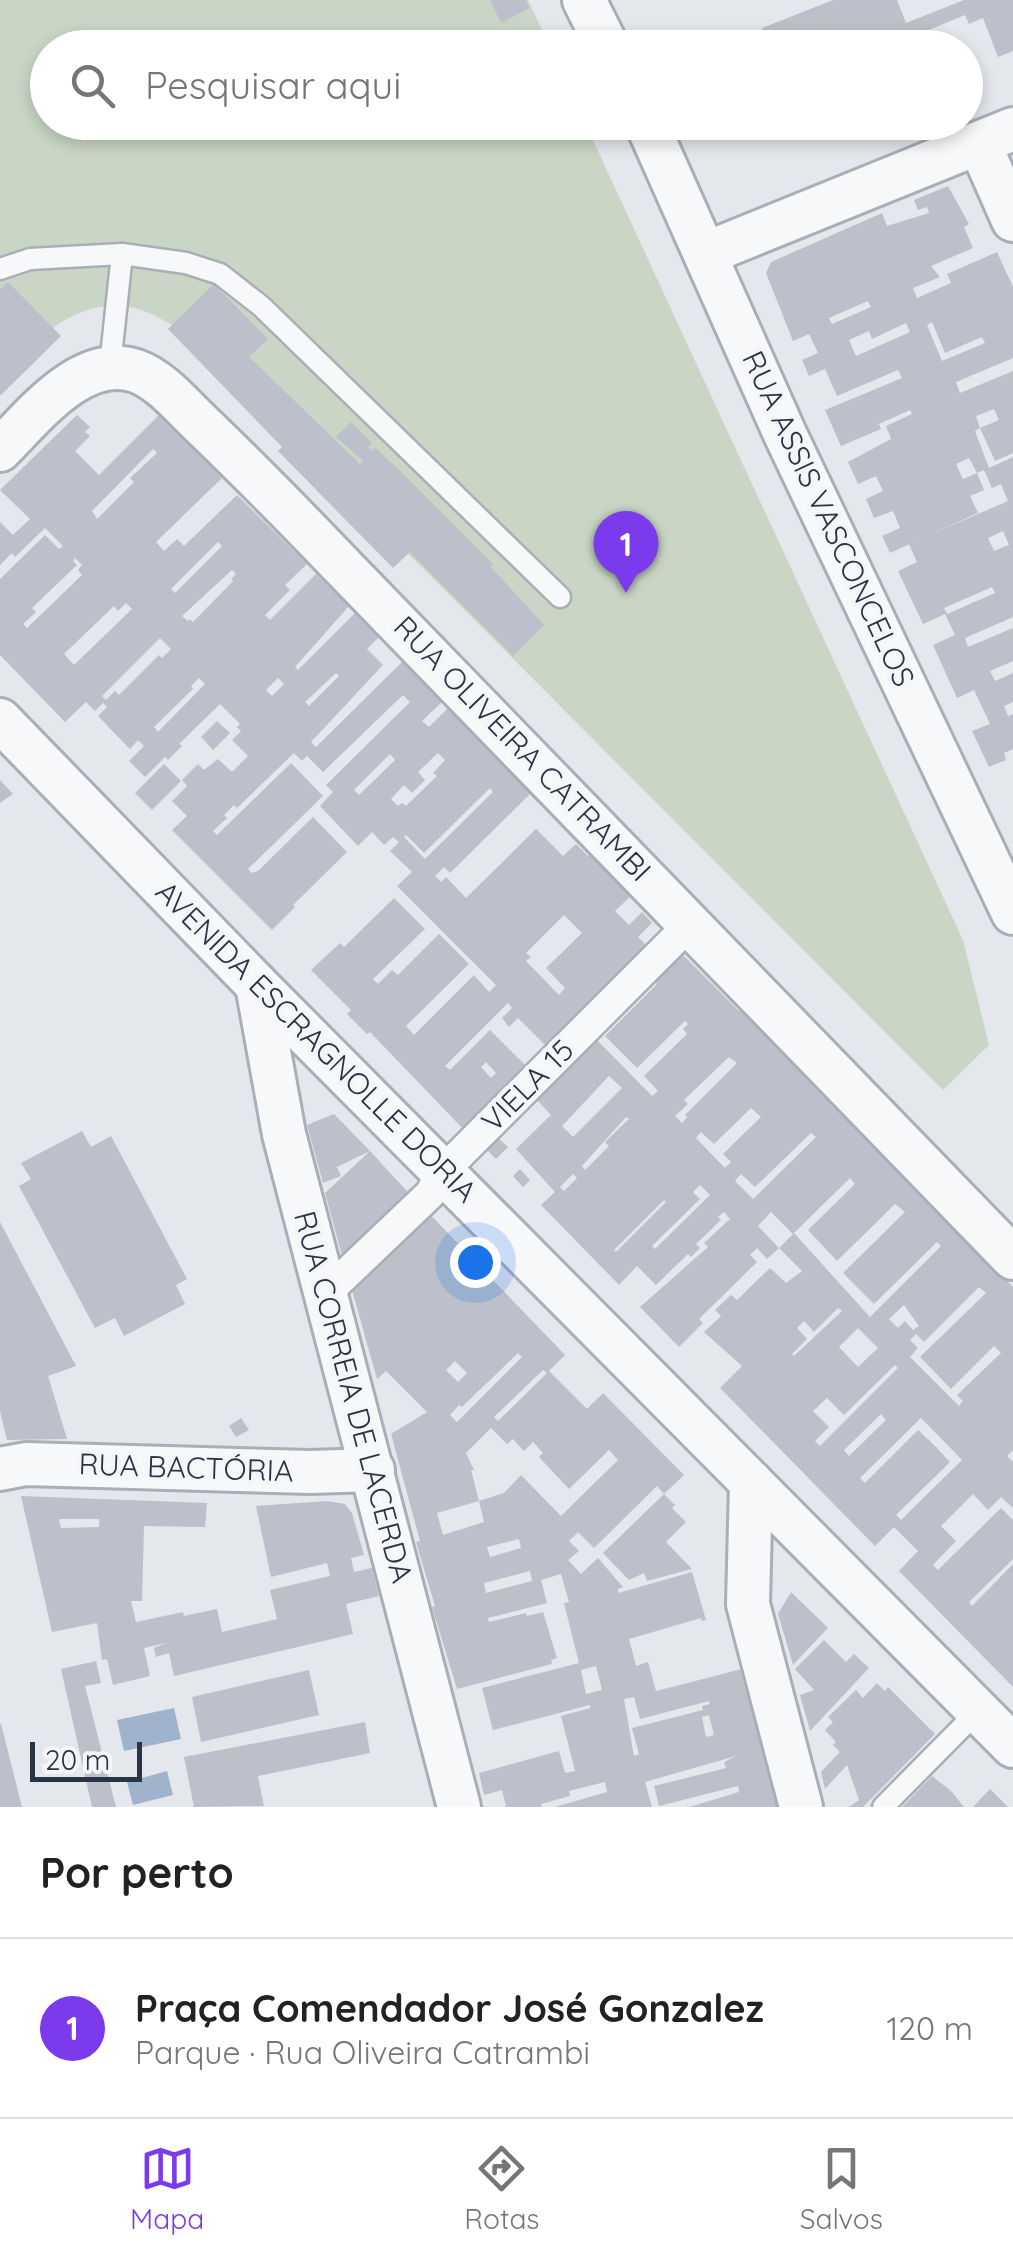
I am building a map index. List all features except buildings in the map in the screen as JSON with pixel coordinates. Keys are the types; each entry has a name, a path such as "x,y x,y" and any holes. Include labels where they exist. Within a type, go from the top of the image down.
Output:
{"street":[{"path":"594,3 602,30"},
{"path":"707,253 996,136 1013,220"},
{"name":"RUA ASSIS VASCONCELOS","path":"654,140 786,434 1002,864 1013,913"},
{"path":"0,450 46,404 77,380 110,366"},
{"name":"RUA OLIVEIRA CATRAMBI","path":"110,366 137,372 158,384 254,475 692,922 1013,1258"},
{"name":"AVENIDA ESCRAGNOLLE DORIA","path":"0,720 257,985 1013,1746"},
{"name":"VIELA 15","path":"325,1294 430,1194 444,1170 692,922"},
{"name":"RUA CORREIA DE LACERDA","path":"257,985 284,1134 459,1807"},
{"name":"RUA BACTÓRIA","path":"0,1469 26,1464 310,1472 373,1470"},
{"path":"752,1482 748,1604 802,1807"}],"lane":[{"path":"110,366 122,254"},
{"path":"0,269 30,259 122,254 186,263 220,274 260,306 560,598"},
{"path":"884,1807 978,1711"}],"green space":[{"path":"0,0 528,0 542,30 30,30 30,140 593,140 963,940 989,1045 943,1090 191,336 135,308 96,308 43,334 0,374"}],"water":[{"path":"174,1708 181,1739 124,1751 117,1720"},
{"path":"167,1771 173,1795 133,1805 127,1782"}],"place":[{"name":"Praça Comendador José Gonzalez","path":"626,593"}]}
